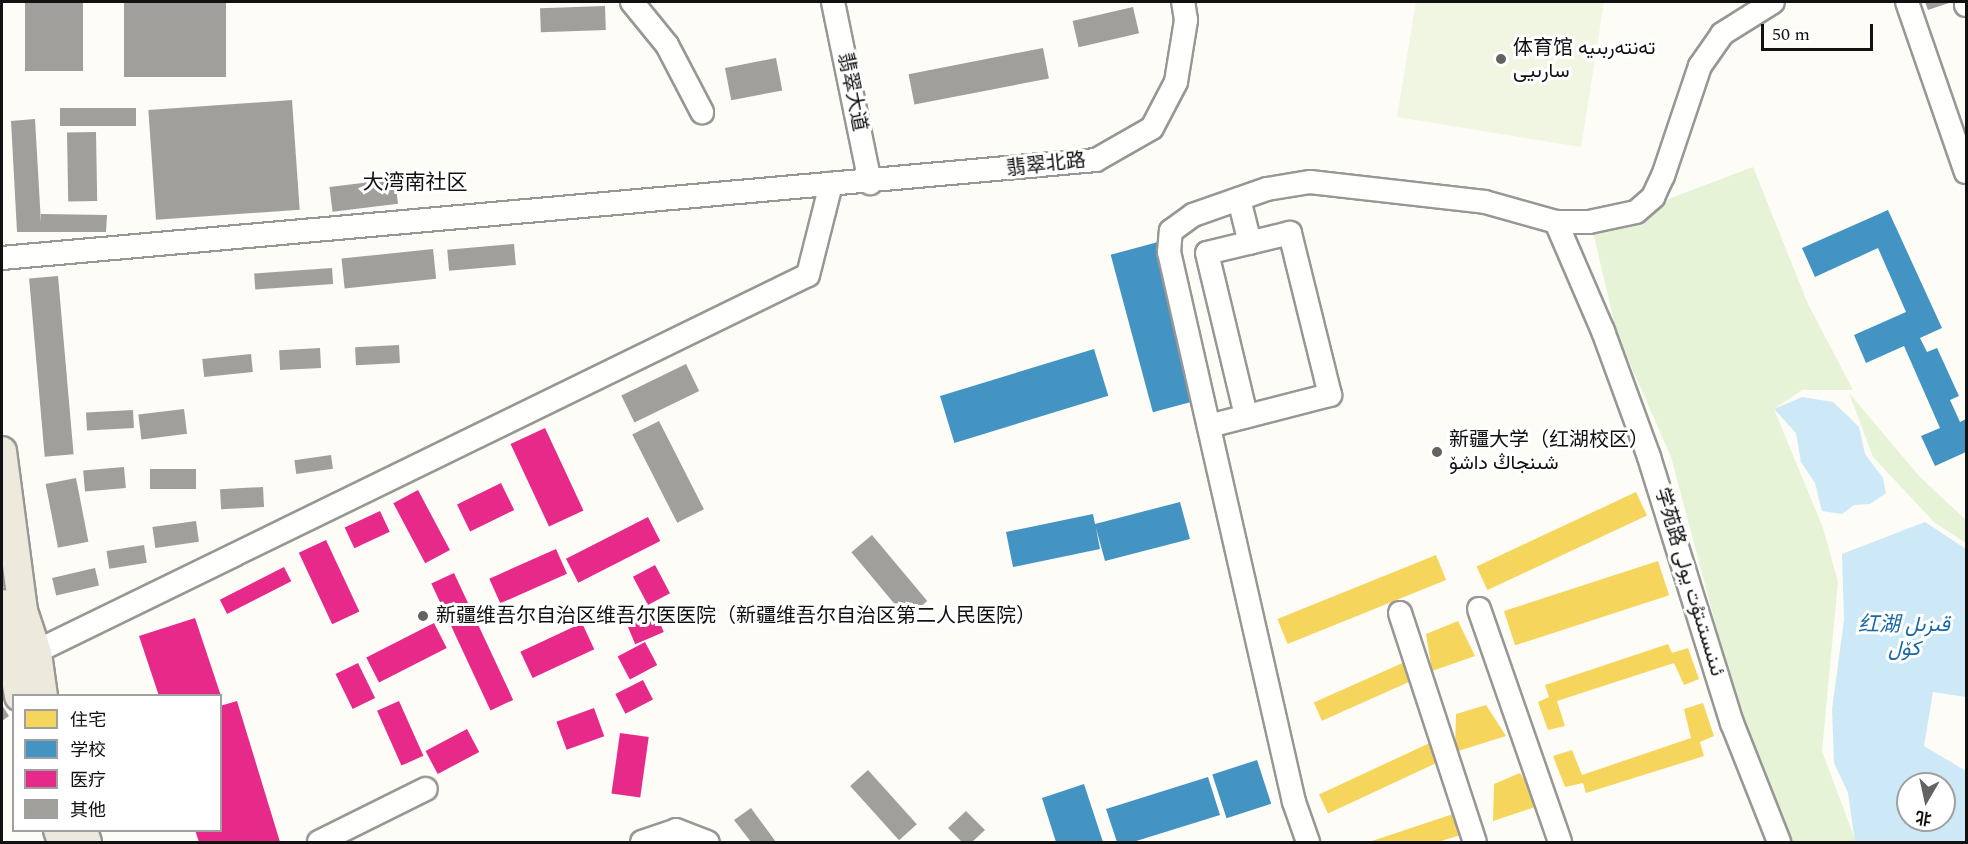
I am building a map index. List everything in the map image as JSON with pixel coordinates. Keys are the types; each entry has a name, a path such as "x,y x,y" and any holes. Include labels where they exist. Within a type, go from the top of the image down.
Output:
{"main road":[{"path":"2,451 22,611 25,658 19,694"},
{"path":"2,604 42,694"}],"street":[{"path":"632,2 667,45 702,112"},
{"name":"翡翠大道","path":"833,2 870,183"},
{"name":"翡翠北路","path":"2,258 831,184 870,183 1096,160 1152,129 1176,82 1186,20 1183,2"},
{"path":"1308,843 1294,802 1169,252 1171,231 1193,215 1267,189 1310,183 1340,184 1485,202 1556,222 1589,222 1636,212 1653,197 1700,66 1722,34 1773,2"},
{"path":"1907,2 1966,172"},
{"path":"25,658 808,275 831,184"},
{"path":"1239,199 1250,243"},
{"name":"学苑路 ئىنىستىتۇت يولى","path":"1556,222 1603,331 1645,446 1732,723 1779,843"},
{"path":"1209,426 1330,395 1290,233 1207,253 1246,416"},
{"path":"1479,609 1560,843"},
{"path":"1400,613 1475,843"},
{"path":"319,843 426,789"},
{"path":"642,843 676,830 708,843"}],"green space":[{"name":"体育馆 تەنتەربىيە سارىيى","path":"1416,2 1604,2 1581,147 1397,117"},
{"path":"1753,167 1808,304 1853,390 1802,390 1774,409 1823,528 1838,582 1822,751 1856,842 1785,842 1750,753 1671,457 1617,334 1592,228"},
{"path":"1849,393 1920,477 1966,520 1966,543 1935,523 1873,457"}],"water":[{"path":"1802,397 1833,402 1859,427 1865,454 1883,478 1886,493 1870,504 1854,505 1842,514 1822,511 1815,483 1801,462 1796,433 1774,409"},
{"name":"红湖 قىزىل كۆل","path":"1925,522 1966,549 1966,697 1933,692 1924,746 1966,771 1966,842 1855,842 1848,793 1834,763 1832,709 1844,620 1842,554"}],"building: 住宅":[{"path":"1636,492 1647,516 1487,590 1476,566"},
{"path":"1436,555 1446,580 1288,644 1277,619"},
{"path":"1658,561 1669,595 1515,645 1504,611"},
{"path":"1458,621 1475,656 1432,671 1426,634"},
{"path":"1668,644 1672,653 1688,648 1699,679 1684,685 1674,663 1557,701 1565,726 1548,730 1538,702 1549,697 1545,685"},
{"path":"1407,661 1415,679 1322,721 1314,702"},
{"path":"1703,703 1714,736 1700,742 1704,756 1586,793 1583,783 1565,787 1553,756 1572,750 1582,775 1691,738 1684,709"},
{"path":"1486,705 1506,736 1455,752 1456,714"},
{"path":"1436,740 1445,759 1328,814 1319,795"},
{"path":"1520,773 1541,805 1493,821 1494,784"},
{"path":"1456,813 1464,834 1438,842 1369,842"}],"building: 学校":[{"path":"1888,210 1942,328 1920,338 1927,352 1937,348 1959,396 1950,400 1960,422 1966,419 1966,452 1935,466 1921,436 1940,428 1904,346 1866,363 1854,335 1906,312 1878,248 1815,277 1802,248"},
{"path":"1158,242 1200,399 1153,412 1111,255"},
{"path":"1094,349 1108,396 954,443 940,396"},
{"path":"1180,502 1190,539 1105,561 1096,528 1100,549 1013,567 1006,532 1093,514 1095,524"},
{"path":"1257,760 1271,804 1227,818 1212,775"},
{"path":"1208,777 1220,815 1133,842 1117,842 1106,809"},
{"path":"1084,784 1103,842 1056,842 1042,798"}],"building: 医疗":[{"path":"545,428 583,510 549,527 511,444"},
{"path":"501,483 514,510 470,531 457,504"},
{"path":"418,490 450,550 425,563 393,503"},
{"path":"380,511 390,532 354,548 345,527"},
{"path":"648,517 660,541 578,583 566,559"},
{"path":"326,540 359,612 332,624 299,553"},
{"path":"556,549 567,574 500,603 489,579"},
{"path":"655,565 670,593 648,605 633,577"},
{"path":"284,567 291,581 227,614 220,600"},
{"path":"454,573 513,700 491,710 431,584"},
{"path":"654,609 664,632 635,644 625,621"},
{"path":"195,618 220,694 158,694 139,636"},
{"path":"434,623 447,648 379,682 366,658"},
{"path":"582,623 594,649 533,678 520,652"},
{"path":"645,642 657,665 630,680 618,657"},
{"path":"358,663 375,698 353,709 336,674"},
{"path":"643,680 653,700 625,714 615,694"},
{"path":"237,701 280,842 199,842 196,832 222,832 222,705"},
{"path":"399,701 423,756 401,766 377,711"},
{"path":"594,708 604,736 567,750 556,722"},
{"path":"467,729 479,752 438,774 426,751"},
{"path":"620,733 649,737 640,797 612,793"}],"building: 其他":[{"path":"25,2 83,2 83,71 25,71"},
{"path":"124,2 226,2 226,77 124,77"},
{"path":"1925,2 1948,2 1949,3 1928,10"},
{"path":"605,6 606,30 541,32 540,8"},
{"path":"1133,7 1139,33 1079,47 1073,21"},
{"path":"1043,48 1049,78 914,105 909,74"},
{"path":"776,58 782,90 731,100 725,68"},
{"path":"292,100 300,210 156,220 148,110"},
{"path":"60,108 136,108 136,126 60,126"},
{"path":"35,119 41,223 41,214 107,215 106,232 17,232 11,121"},
{"path":"96,132 97,201 68,201 67,133"},
{"path":"395,179 398,204 333,212 329,187"},
{"path":"514,244 516,265 449,271 447,250"},
{"path":"433,249 436,279 345,288 342,259"},
{"path":"332,268 333,284 255,289 254,273"},
{"path":"58,276 74,454 45,457 29,279"},
{"path":"399,345 400,363 356,365 355,347"},
{"path":"320,348 321,368 280,370 279,350"},
{"path":"251,354 253,372 204,377 202,359"},
{"path":"686,364 699,391 634,423 621,396"},
{"path":"184,409 187,434 141,439 138,415"},
{"path":"133,410 134,428 87,430 86,412"},
{"path":"659,421 704,509 677,523 632,435"},
{"path":"331,455 333,469 296,474 294,460"},
{"path":"124,467 126,488 85,491 83,471"},
{"path":"150,469 196,469 196,489 150,489"},
{"path":"76,478 88,542 58,548 46,484"},
{"path":"263,487 264,507 221,509 220,489"},
{"path":"196,521 199,542 155,548 152,527"},
{"path":"872,535 927,601 907,618 851,552"},
{"path":"144,545 147,563 109,569 106,551"},
{"path":"95,568 99,586 56,595 52,578"},
{"path":"2,705 9,716 2,721"},
{"path":"868,770 917,824 899,840 850,786"},
{"path":"751,808 776,842 751,842 734,820"},
{"path":"966,811 985,830 972,842 962,842 948,828"}],"place":[{"name":"体育馆 تەنتەربىيە سارىيى","path":"1501,59"},
{"name":"新疆大学（红湖校区） شىنجاڭ داشۆ","path":"1437,452"},
{"name":"新疆维吾尔自治区维吾尔医医院（新疆维吾尔自治区第二人民医院）","path":"423,616"}],"district":[{"name":"大湾南社区","path":"415,183"}]}
